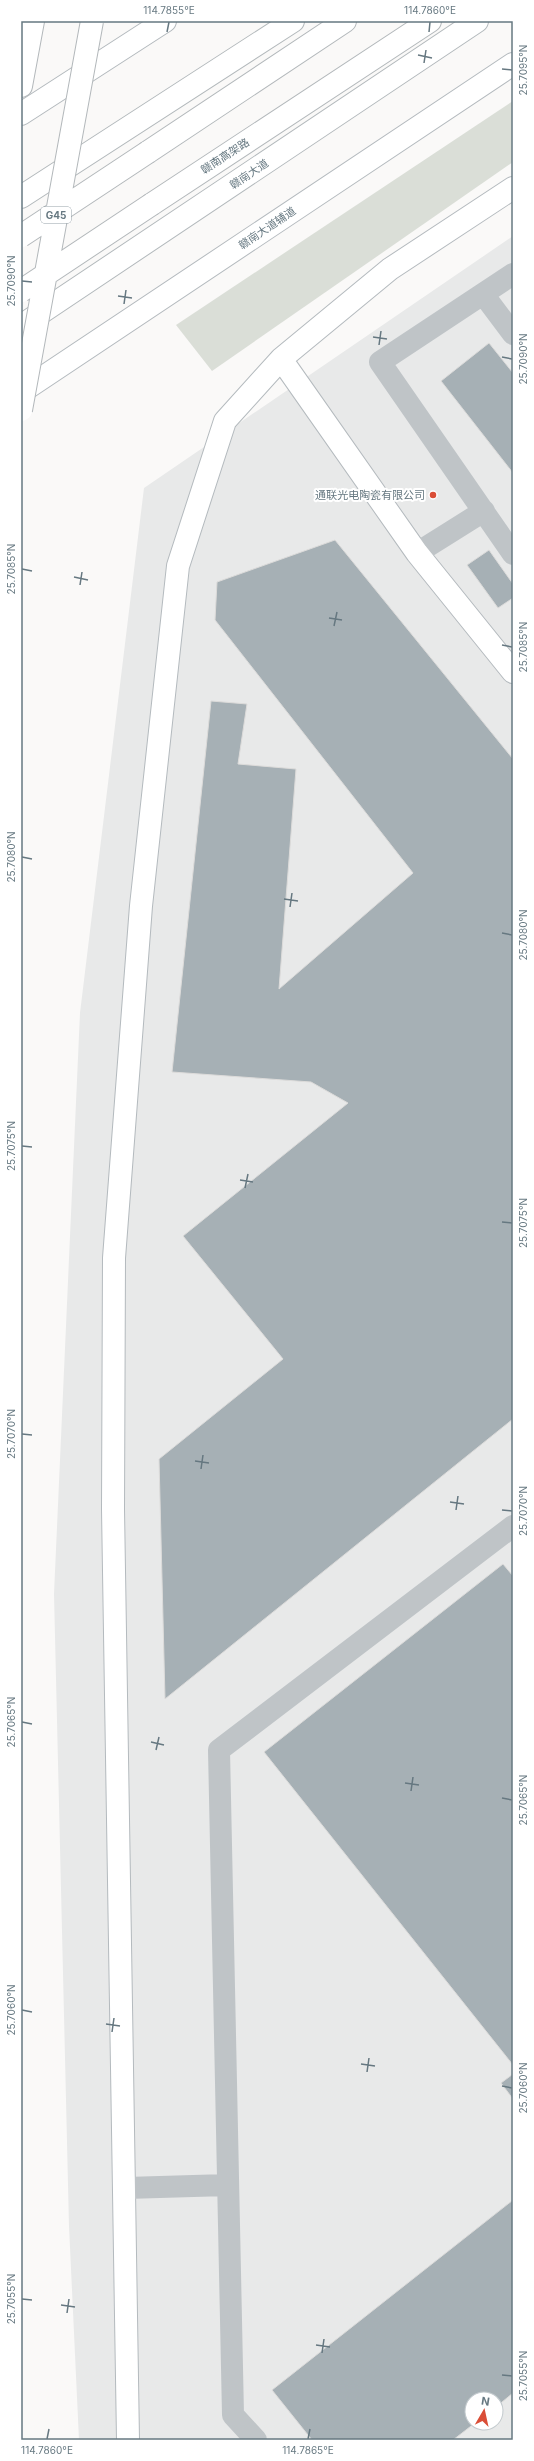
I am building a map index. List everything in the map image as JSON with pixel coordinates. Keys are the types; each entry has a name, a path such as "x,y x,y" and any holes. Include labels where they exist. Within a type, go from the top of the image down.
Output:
{"main road":[{"path":"21,86 33,21"},
{"name":"G45","path":"21,410 92,21"},
{"path":"21,114 165,21"},
{"path":"21,197 293,21"},
{"path":"21,236 345,21"},
{"name":"赣南高架路","path":"21,291 430,21"},
{"name":"赣南大道","path":"21,326 477,21"},
{"name":"赣南大道辅道","path":"21,392 513,64"},
{"path":"128,2440 126,2188 113,1509 114,1266 141,906 178,566 225,421 281,359 390,269 513,188"},
{"path":"281,359 418,553 513,672"}],"street":[{"path":"513,274 380,362 513,554"},
{"path":"483,294 513,334"},
{"path":"418,553 484,511"},
{"path":"256,2440 233,2416 219,1750 513,1526"},
{"path":"126,2188 227,2185"}],"shaded area":[{"path":"513,101 513,162 212,371 176,325"},
{"path":"513,236 513,2440 79,2440 69,2226 54,1594 80,1013 144,488"}],"building":[{"path":"489,343 513,373 513,473 441,381"},
{"path":"335,540 513,759 513,1419 165,1699 159,1459 283,1359 183,1236 348,1103 311,1082 172,1072 211,701 247,704 238,764 296,769 279,989 413,873 215,620 217,582"},
{"path":"489,550 513,584 513,598 498,608 467,565"},
{"path":"503,1564 513,1576 513,2065 264,1752"},
{"path":"513,2074 513,2099 501,2083"},
{"path":"513,2200 513,2393 504,2400 504,2391 464,2391 465,2431 453,2440 312,2440 272,2390"}],"place":[{"name":"通联光电陶瓷有限公司","path":"433,495"}]}
